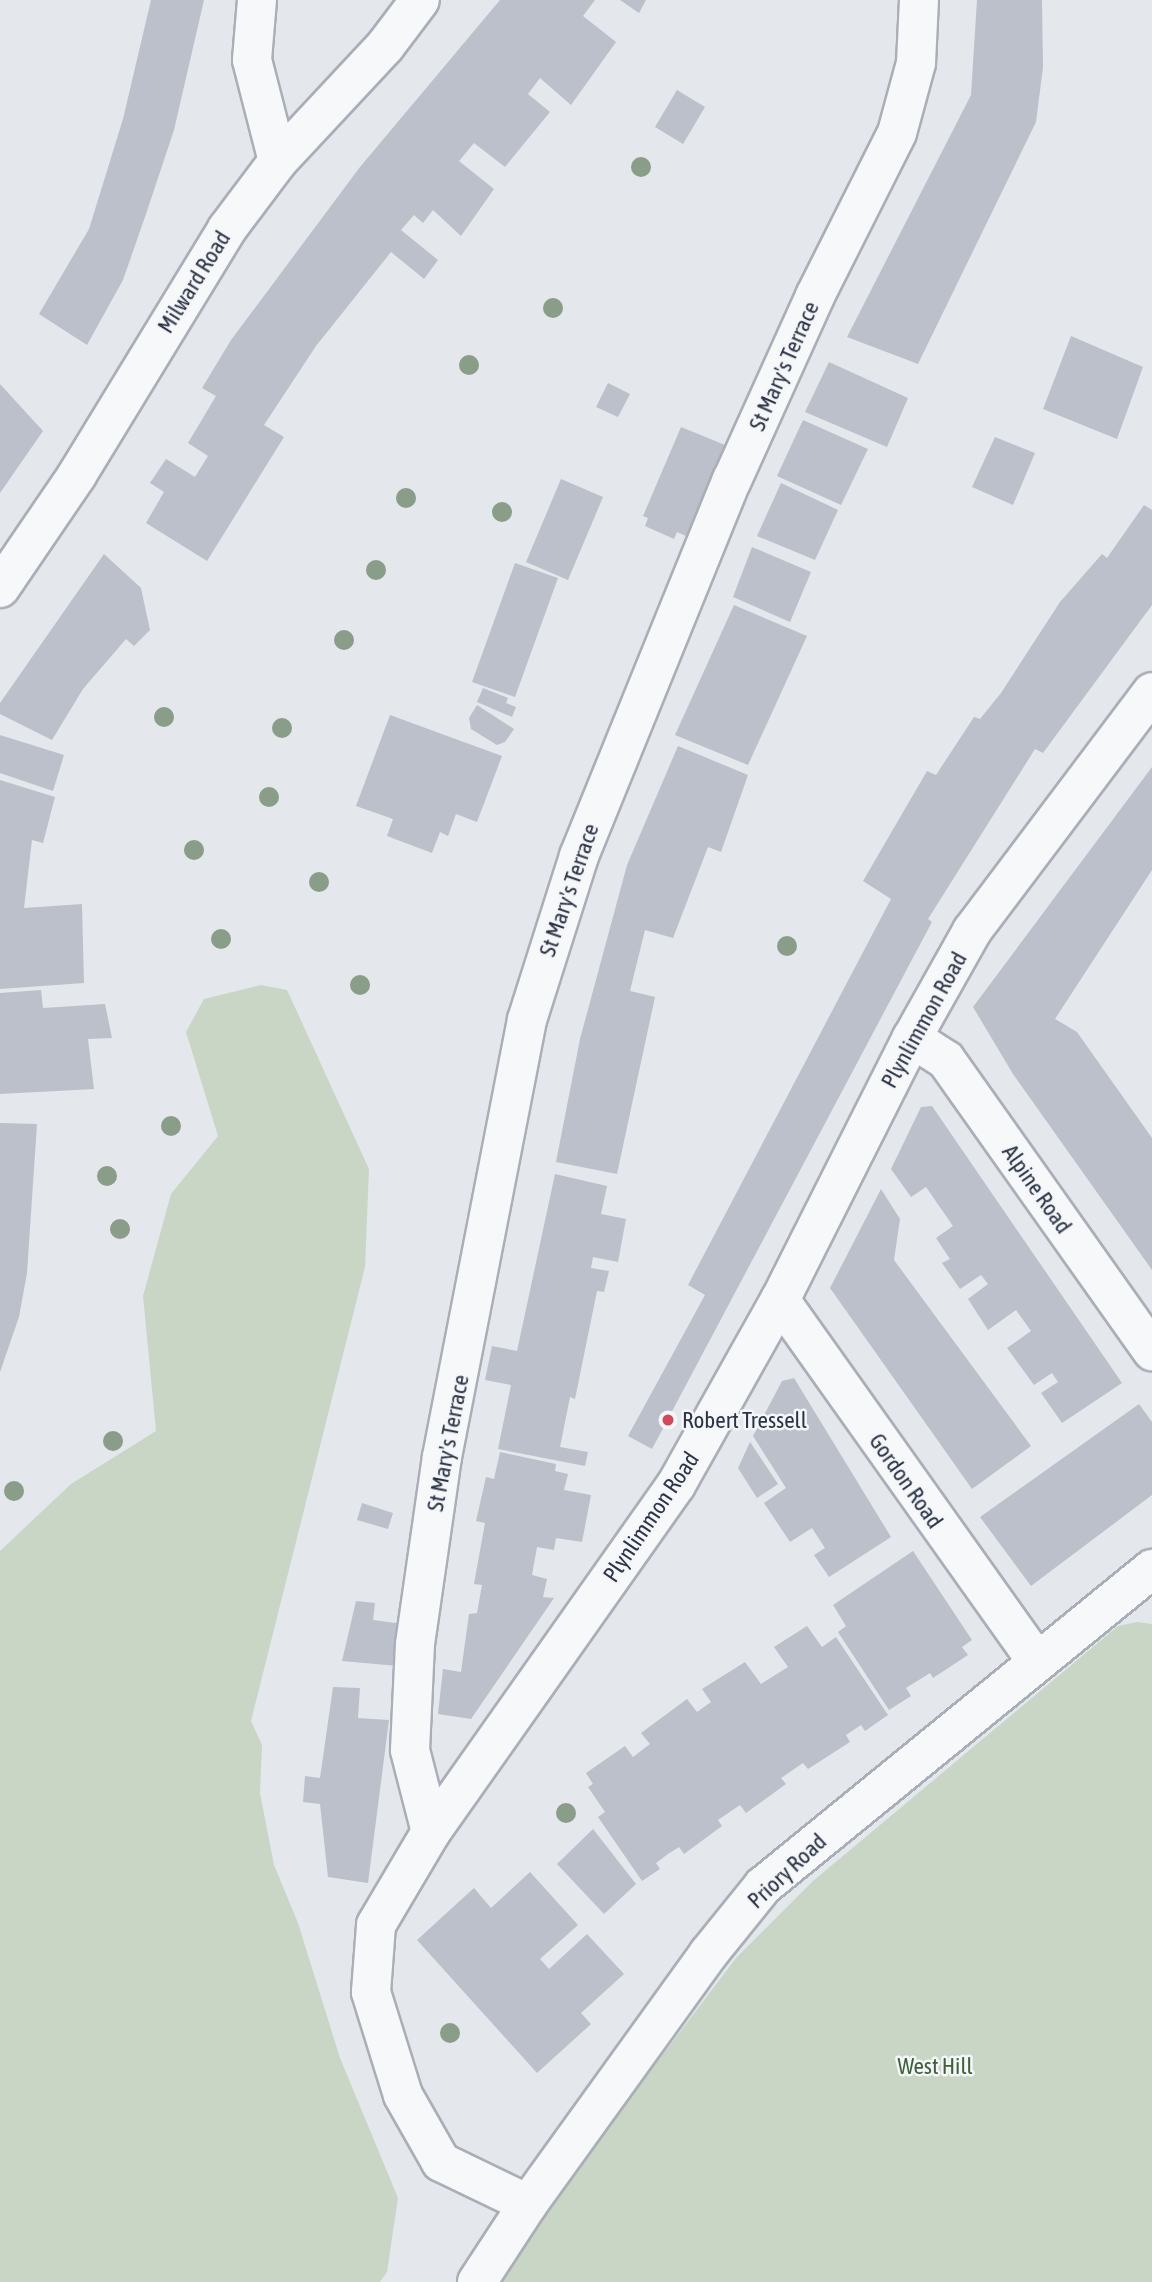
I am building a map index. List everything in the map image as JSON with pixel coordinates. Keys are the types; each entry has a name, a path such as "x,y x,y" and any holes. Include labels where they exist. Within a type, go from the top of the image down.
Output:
{"street":[{"path":"257,0 251,60 278,160"},
{"name":"Milward Road","path":"0,588 77,475 227,229 278,160 386,45 420,0"},
{"name":"St Mary's Terrace","path":"431,1832 410,1750 415,1644 442,1457 527,1020 579,856 732,480 815,296 897,133 916,63 919,0"},
{"name":"Plynlimmon Road","path":"528,2204 441,2162 403,2095 371,1993 376,1925 431,1832 676,1485 780,1300 912,1038 1006,882 1152,692"},
{"name":"Alpine Road","path":"912,1038 946,1060 1152,1351"},
{"name":"Gordon Road","path":"780,1300 1036,1660"},
{"name":"Priory Road","path":"477,2282 528,2204 709,1953 763,1886 1036,1660 1152,1569"}],"green space":[{"path":"261,985 287,990 369,1169 365,1267 251,1721 262,1745 260,1793 274,1865 298,1923 340,2058 398,2198 387,2272 380,2282 0,2282 0,1551 71,1484 156,1431 143,1296 171,1194 218,1136 186,1032 204,999"},
{"name":"West Hill","path":"1137,1622 1152,1624 1152,2282 490,2282 736,1958 813,1881 1118,1626"}],"building":[{"path":"151,0 204,0 174,130 146,214 123,280 87,345 39,314 89,229 123,119"},
{"path":"500,0 595,0 583,16 616,42 571,105 540,78 528,94 550,112 505,167 474,143 459,161 494,189 461,236 433,210 423,223 414,215 401,230 438,260 424,279 391,252 316,346 264,425 284,437 207,561 146,523 164,492 150,483 166,459 195,477 208,456 188,443 216,396 202,388 231,340 360,167"},
{"path":"620,0 646,0 639,13"},
{"path":"977,0 1042,0 1043,67 1036,122 918,364 847,337 971,95"},
{"path":"677,90 705,107 683,144 655,127"},
{"path":"1071,336 1143,367 1117,439 1043,409"},
{"path":"829,362 908,398 887,447 805,412"},
{"path":"608,383 630,394 618,417 596,407"},
{"path":"0,384 43,431 0,493"},
{"path":"803,420 868,449 841,505 777,476"},
{"path":"681,427 725,445 686,536 677,532 674,539 645,526 648,518 643,516"},
{"path":"995,437 1035,453 1013,505 972,487"},
{"path":"561,479 603,497 568,580 526,562"},
{"path":"781,483 838,510 815,560 757,536"},
{"path":"1144,505 1152,510 1152,605 1043,753 1035,749 928,919 932,922 652,1449 628,1436 705,1295 688,1285 891,899 863,881 927,771 936,775 974,717 980,719 1001,693 1060,602 1102,554 1107,558"},
{"path":"752,547 811,572 790,622 733,597"},
{"path":"104,554 141,588 150,630 134,646 126,639 83,689 52,740 0,714 0,703"},
{"path":"515,563 558,578 515,697 472,682"},
{"path":"734,605 807,636 748,765 675,735"},
{"path":"483,688 508,698 506,703 516,707 512,717 477,702"},
{"path":"477,705 514,729 505,742 497,745 471,729 469,718"},
{"path":"390,715 502,756 477,822 456,814 448,836 440,832 432,853 387,836 393,819 356,806"},
{"path":"0,735 64,755 53,791 0,773"},
{"path":"678,746 748,775 721,852 708,847 673,938 645,930 630,991 655,997 617,1174 556,1162 580,1039 627,865"},
{"path":"1152,767 1152,870 1055,1019 1077,1032 1152,1138 1152,1270 1013,1074 973,1007"},
{"path":"0,780 55,797 43,843 32,840 24,908 82,904 84,983 0,989"},
{"path":"41,990 43,1008 105,1004 112,1038 88,1039 94,1089 0,1094 0,993"},
{"path":"932,1106 1122,1383 1062,1423 1041,1393 1058,1382 1052,1373 1034,1385 1007,1348 1031,1331 1016,1310 988,1330 968,1299 988,1284 981,1275 960,1289 942,1263 950,1259 936,1238 953,1226 926,1187 911,1197 891,1169 921,1107"},
{"path":"0,1123 37,1124 27,1273 19,1317 0,1372"},
{"path":"555,1174 607,1186 601,1214 626,1219 618,1262 593,1257 591,1268 609,1271 604,1292 597,1291 575,1399 570,1397 560,1447 588,1452 585,1466 498,1449 511,1385 485,1380 492,1346 517,1351"},
{"path":"881,1189 900,1219 894,1260 1031,1446 972,1489 830,1288"},
{"path":"794,1378 891,1537 829,1577 814,1555 825,1548 812,1528 790,1542 764,1503 786,1488 753,1436 782,1381"},
{"path":"1139,1404 1152,1422 1152,1495 1031,1586 980,1517"},
{"path":"750,1442 778,1484 757,1498 738,1468"},
{"path":"500,1452 556,1464 555,1471 568,1474 564,1490 591,1495 582,1542 556,1538 554,1550 537,1547 532,1575 547,1579 543,1597 554,1598 471,1719 438,1714 443,1669 461,1672 469,1614 477,1613 482,1585 474,1584 485,1523 476,1521 486,1477 494,1479"},
{"path":"362,1503 393,1513 388,1529 357,1520"},
{"path":"913,1551 972,1640 962,1647 968,1655 933,1678 930,1673 906,1688 911,1696 889,1710 838,1632 846,1626 833,1605"},
{"path":"356,1601 375,1603 373,1620 403,1624 398,1666 342,1661"},
{"path":"807,1626 822,1647 836,1637 888,1715 865,1731 861,1725 846,1735 850,1742 808,1769 803,1763 781,1778 786,1784 746,1813 740,1805 718,1820 722,1826 684,1854 679,1847 656,1863 660,1869 642,1881 598,1817 605,1812 588,1787 593,1784 586,1773 625,1746 633,1757 650,1744 641,1733 687,1699 697,1712 711,1702 702,1689 745,1662 761,1684 788,1667 774,1647"},
{"path":"333,1687 360,1688 358,1718 389,1720 368,1883 328,1877 320,1804 303,1802 305,1776 320,1778"},
{"path":"593,1829 636,1884 604,1914 557,1864"},
{"path":"530,1872 578,1925 540,1959 549,1969 587,1934 624,1974 581,2013 591,2024 537,2073 417,1940 474,1888 491,1908"}],"place":[{"name":"Robert Tressell","path":"668,1420"}]}
